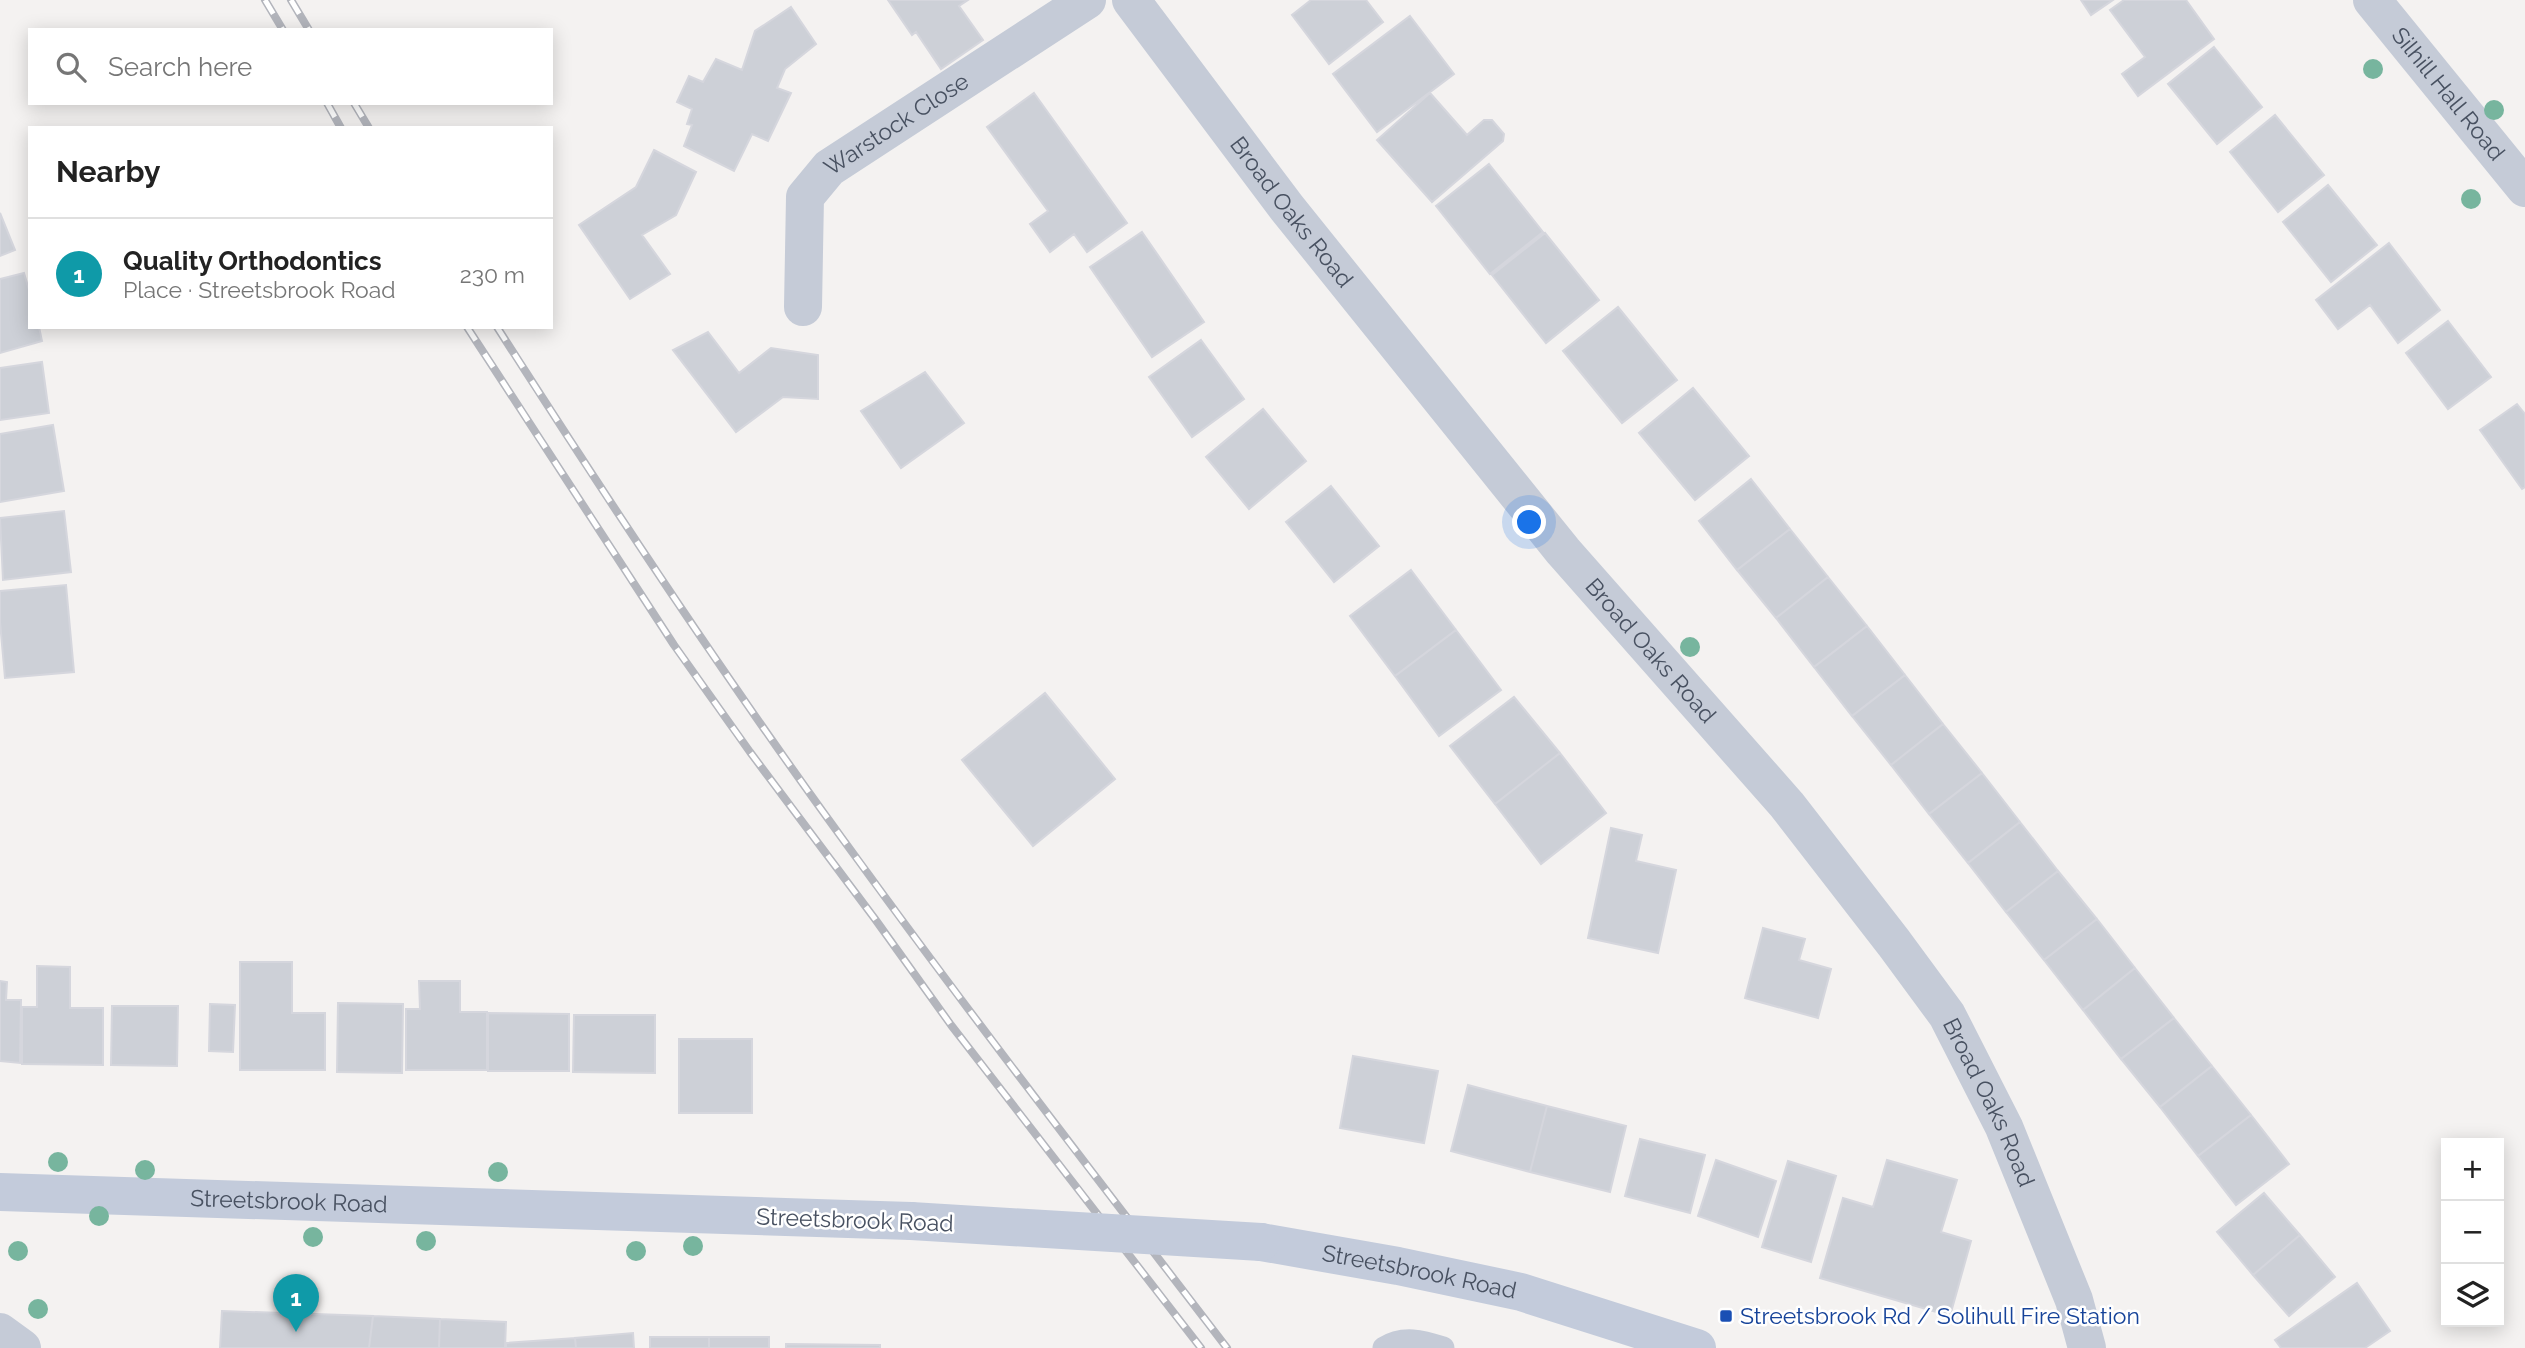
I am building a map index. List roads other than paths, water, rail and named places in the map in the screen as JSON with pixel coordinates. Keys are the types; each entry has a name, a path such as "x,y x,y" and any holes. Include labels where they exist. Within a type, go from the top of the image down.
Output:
{"main road":[{"name":"Streetsbrook Road","path":"0,1192 911,1221 1262,1242 1398,1266 1521,1292 1697,1348"}],"street":[{"name":"Warstock Close","path":"803,307 805,197 829,168 1087,0"},
{"name":"Broad Oaks Road","path":"1131,0 1287,208 1563,551 1787,805 1947,1016 2004,1127 2074,1300 2087,1348"},
{"name":"Silhill Hall Road","path":"2372,0 2525,188"},
{"path":"0,1332 22,1348"}],"lane":[{"path":"1384,1348 1397,1340 1427,1343 1443,1348"}],"railway":[{"path":"265,0 282,28"},
{"path":"291,0 308,28"},
{"path":"328,105 340,126"},
{"path":"355,105 368,126"},
{"path":"468,329 674,645 750,752 951,1025 1201,1348"},
{"path":"498,329 673,596 811,795 903,922 1227,1348"}],"place":[{"name":"Streetsbrook Rd / Solihull Fire Station","path":"1726,1316"},
{"name":"Quality Orthodontics","path":"296,1332"}]}
